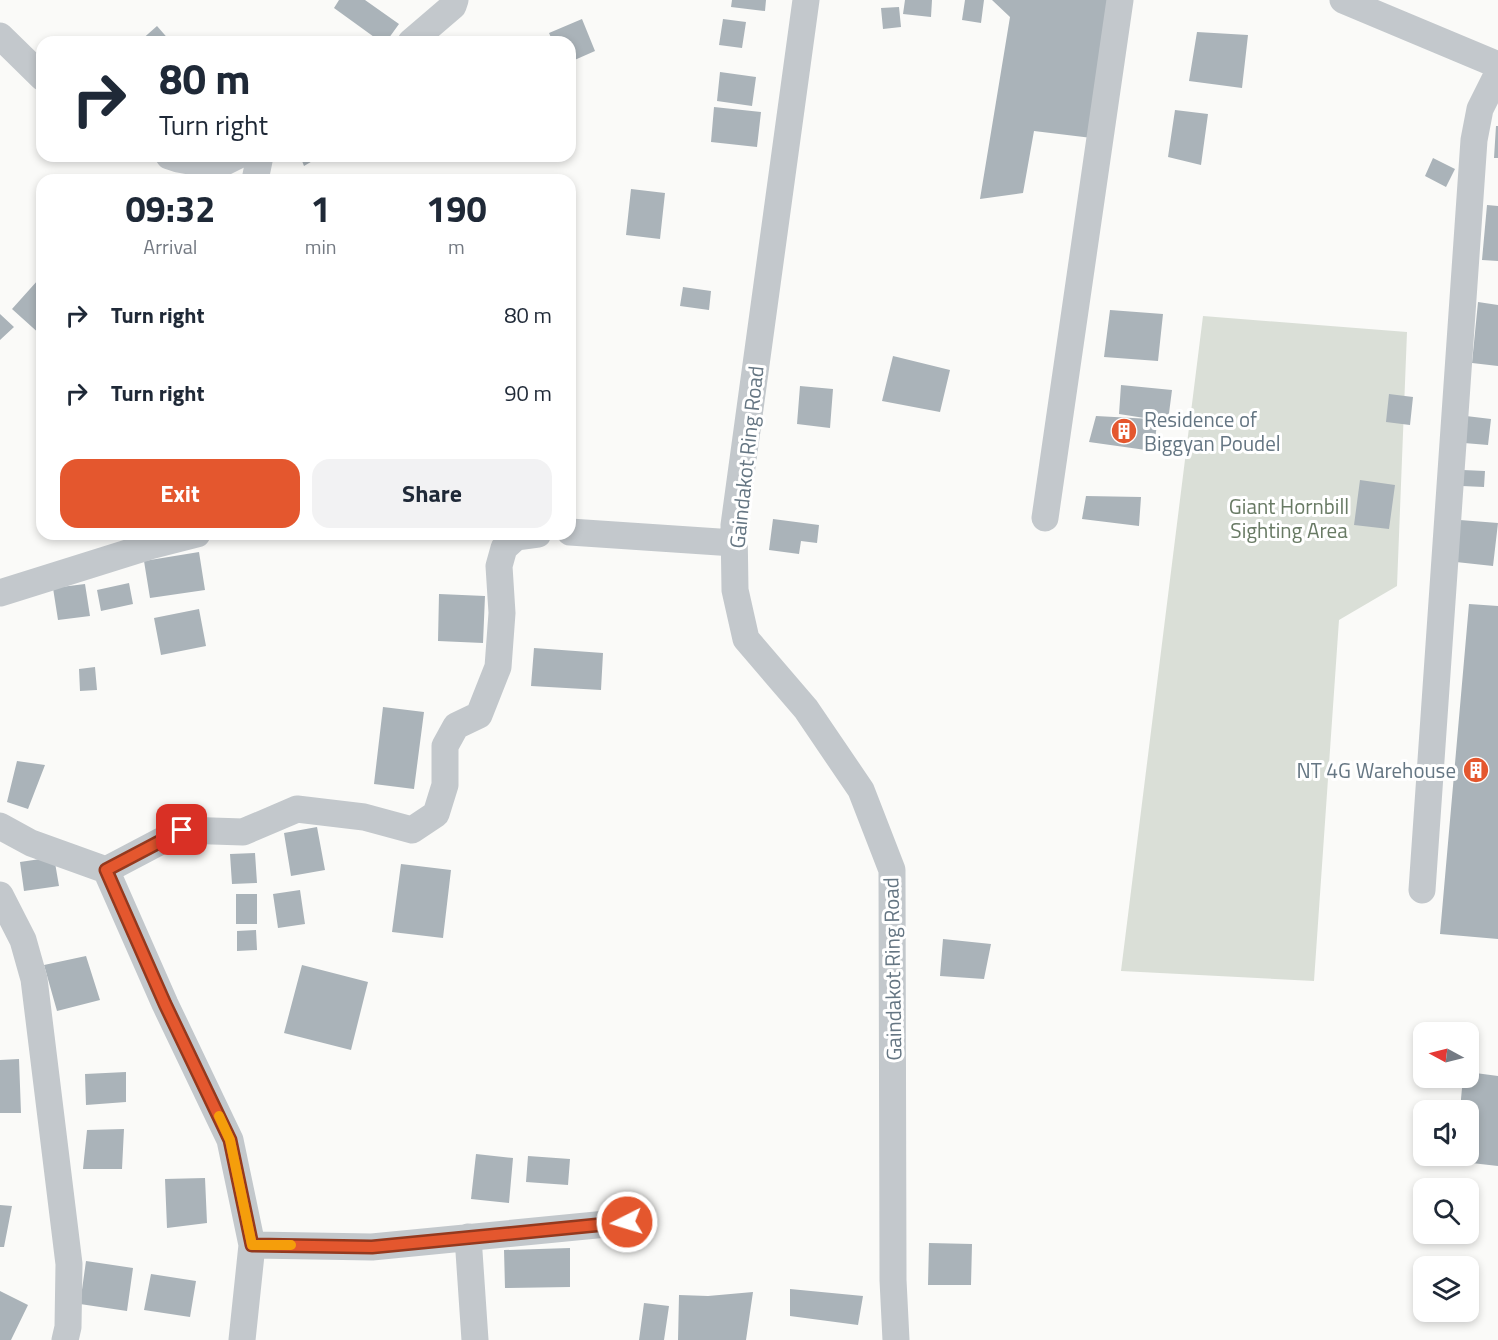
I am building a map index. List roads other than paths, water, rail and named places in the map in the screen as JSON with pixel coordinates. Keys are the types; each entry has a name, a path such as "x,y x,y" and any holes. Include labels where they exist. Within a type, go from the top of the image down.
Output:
{"street":[{"path":"418,36 453,6 455,0"},
{"name":"Gaindakot Ring Road","path":"806,0 735,514 735,590 746,639 806,709 861,790 892,870 893,1280 896,1340"},
{"path":"1045,518 1120,0"},
{"path":"1343,0 1498,65"},
{"path":"0,36 36,71"},
{"path":"1422,890 1474,140 1480,109 1498,73"},
{"path":"195,162 217,166 225,162"},
{"path":"576,532 734,543"},
{"path":"0,593 174,540"},
{"path":"106,870 182,830 243,832 297,809 364,817 412,830 436,814 445,785 445,746 456,726 479,715 498,667 502,613 499,566 504,548 513,540"},
{"path":"0,826 31,843 106,870 165,1004 230,1140 252,1245 242,1340"},
{"path":"0,895 23,940 34,979 69,1264 68,1327 65,1340"},
{"path":"252,1245 372,1247 627,1222"},
{"path":"468,1237 475,1340"}],"place":[{"name":"Residence of Biggyan Poudel","path":"1124,431"},
{"name":"NT 4G Warehouse","path":"1476,770"}],"park label":[{"name":"Giant Hornbill Sighting Area","path":"1289,518"}]}
